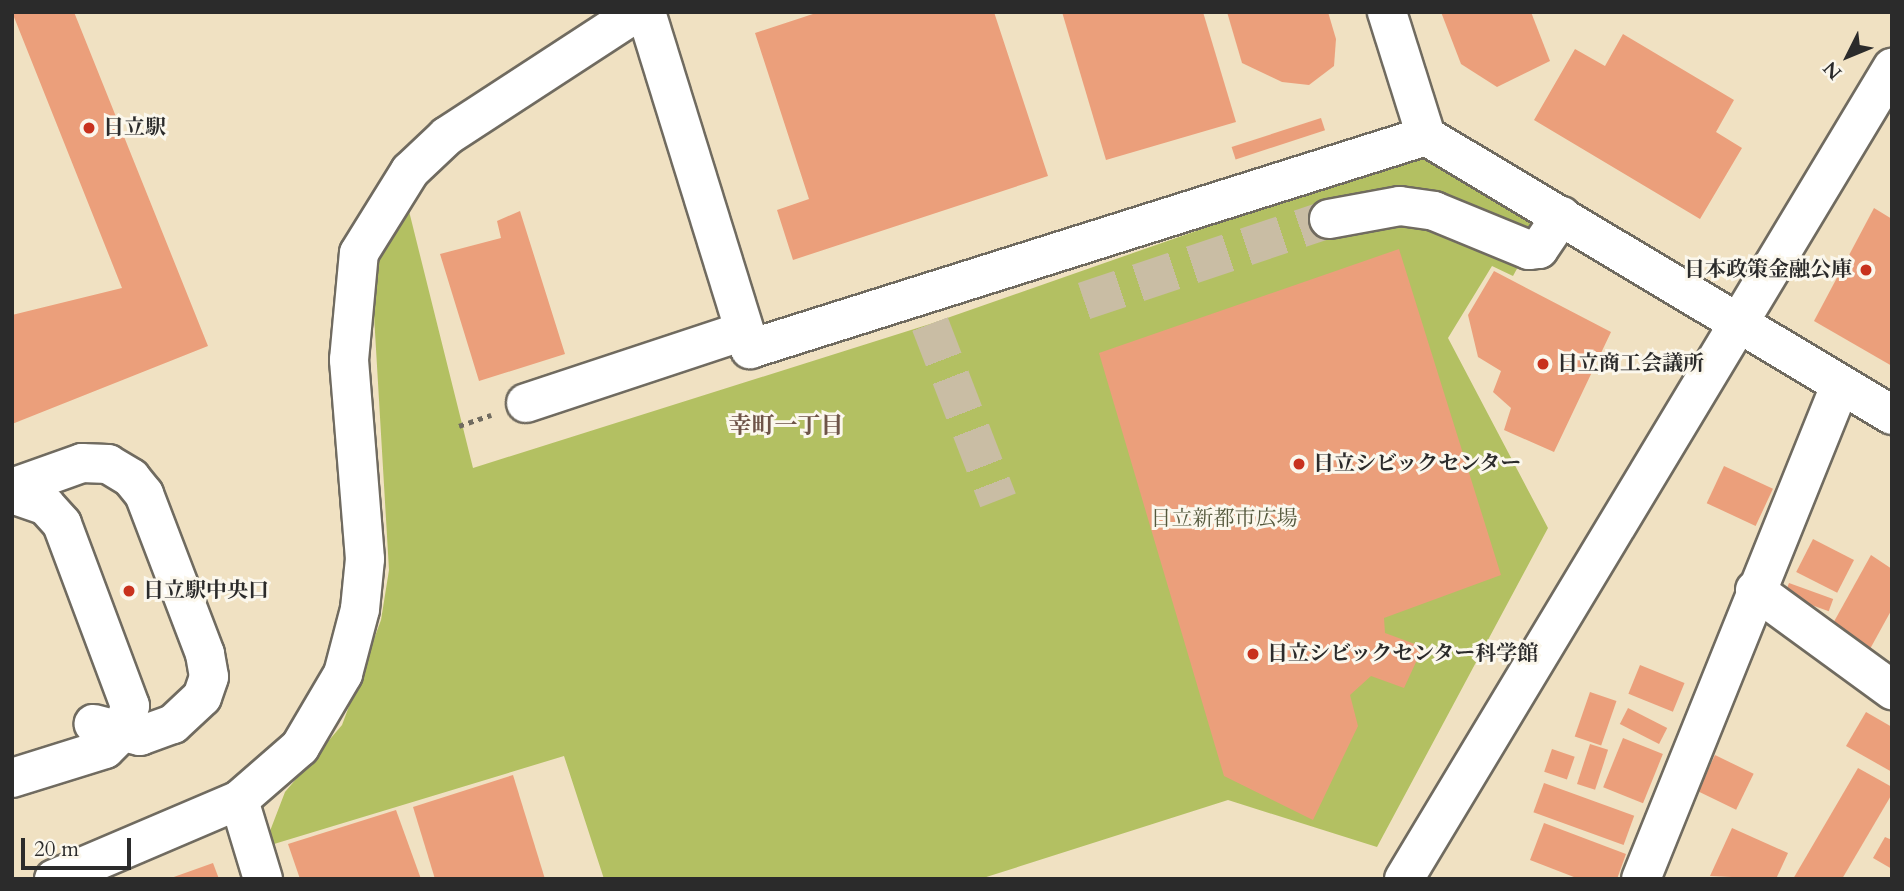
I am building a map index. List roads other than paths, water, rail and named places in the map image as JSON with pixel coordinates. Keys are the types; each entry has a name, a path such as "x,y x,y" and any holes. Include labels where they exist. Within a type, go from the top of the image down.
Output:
{"street":[{"path":"54,879 239,800 300,747 343,674 360,609 365,559 348,360 351,304 359,253 381,211 410,171 447,136 637,12"},
{"path":"646,12 750,349 926,309 1426,136"},
{"path":"1387,12 1426,136 1892,415"},
{"path":"1404,879 1892,68"},
{"path":"1329,219 1399,206 1434,211 1529,250 1539,249 1561,216"},
{"path":"526,403 744,331"},
{"path":"1641,879 1755,590 1840,386"},
{"path":"12,488 82,463 108,464 144,494 209,677 192,711 173,724 140,736 108,728"},
{"path":"12,494 46,506 62,524 122,673 130,706 108,728 12,757"},
{"path":"1755,590 1892,691"},
{"path":"12,778 105,749 108,728"},
{"path":"239,800 263,879"}],"tunnel":[{"path":"1084,301 1329,219"},
{"path":"930,324 998,500"}],"place":[{"name":"日立駅","path":"89,128"},
{"name":"日本政策金融公庫","path":"1866,270"},
{"name":"日立商工会議所","path":"1543,364"},
{"name":"日立シビックセンター","path":"1299,464"},
{"name":"日立駅中央口","path":"129,591"},
{"name":"日立シビックセンター科学館","path":"1253,654"}],"district":[{"name":"幸町一丁目","path":"786,426"}],"park label":[{"name":"日立新都市広場","path":"1224,519"}]}
